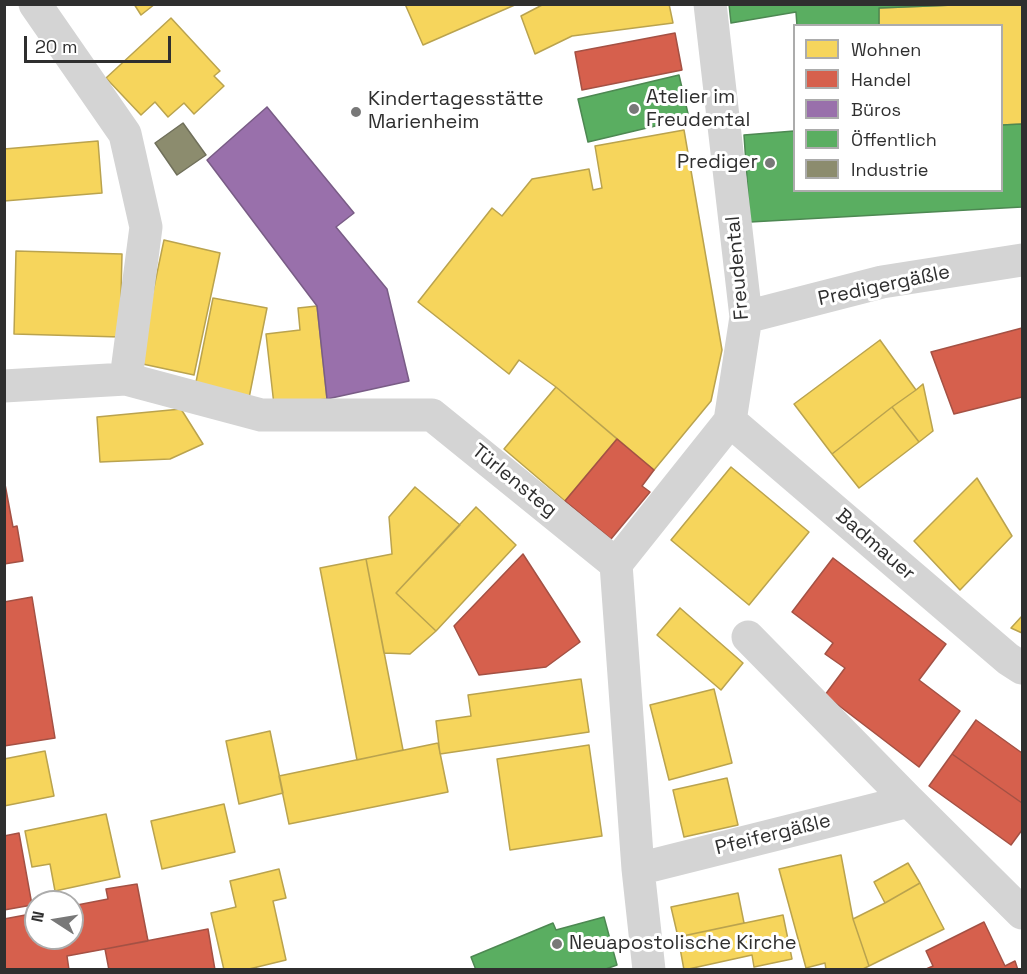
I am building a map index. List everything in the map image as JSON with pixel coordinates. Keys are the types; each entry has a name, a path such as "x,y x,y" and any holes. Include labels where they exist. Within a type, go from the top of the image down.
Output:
{"street":[{"path":"35,4 125,134 146,227 126,379"},
{"name":"Freudental","path":"616,564 730,421 746,317 710,4"},
{"name":"Predigergäßle","path":"746,317 882,282 1023,260"},
{"name":"Türlensteg","path":"4,386 126,379 261,415 432,415 616,564"},
{"name":"Badmauer","path":"730,421 1008,659 1023,668"},
{"path":"616,564 638,869 649,969"},
{"path":"748,637 1023,913"},
{"name":"Pfeifergäßle","path":"638,869 909,801"}],"building: Wohnen":[{"path":"134,4 155,4 141,15"},
{"path":"405,4 517,4 423,45"},
{"path":"544,4 669,4 673,23 572,36 535,54 521,16"},
{"path":"1022,4 1022,124 1003,125 1003,24 879,24 879,8"},
{"path":"171,18 220,71 214,76 224,86 194,114 184,103 168,117 155,102 141,115 106,78"},
{"path":"684,130 722,350 711,401 654,470 556,387 519,360 509,374 418,302 492,208 502,216 532,179 589,169 593,190 602,188 595,146"},
{"path":"98,141 102,193 4,201 4,149"},
{"path":"164,240 220,253 194,375 138,363"},
{"path":"16,251 122,254 120,337 14,334"},
{"path":"213,298 267,308 249,398 195,387"},
{"path":"317,306 327,399 274,405 266,334 300,330 298,308"},
{"path":"880,340 916,390 832,454 794,404"},
{"path":"923,384 933,431 919,442 892,407"},
{"path":"556,387 617,439 565,501 504,449"},
{"path":"892,407 919,442 859,488 832,454"},
{"path":"181,409 203,444 170,459 100,462 97,417"},
{"path":"731,467 809,532 749,605 671,540"},
{"path":"977,478 1012,536 960,590 914,541"},
{"path":"415,487 460,525 396,593 436,631 410,654 384,653 366,559 392,554 389,517"},
{"path":"476,507 516,545 436,631 396,593"},
{"path":"366,559 403,750 357,760 320,568"},
{"path":"680,608 743,663 721,690 657,635"},
{"path":"1022,616 1022,633 1011,628"},
{"path":"581,679 589,732 440,754 436,721 471,716 468,695"},
{"path":"714,689 732,763 669,780 650,705"},
{"path":"270,731 283,793 239,804 226,741"},
{"path":"438,743 448,792 289,824 279,776"},
{"path":"589,745 602,836 510,850 497,759"},
{"path":"45,751 54,796 4,806 4,759"},
{"path":"727,778 738,825 684,837 673,790"},
{"path":"224,804 235,852 162,869 151,821"},
{"path":"106,814 120,877 55,890 50,864 32,867 25,831"},
{"path":"841,855 853,919 869,966 861,970 826,970 825,963 806,968 779,869"},
{"path":"908,863 920,883 885,903 874,882"},
{"path":"279,869 286,898 273,901 286,960 245,970 224,970 211,913 236,907 230,881"},
{"path":"920,883 944,929 869,966 853,919"},
{"path":"738,893 744,923 678,937 671,907"},
{"path":"783,915 792,959 754,967 752,955 684,970 678,937"}],"building: Handel":[{"path":"675,33 682,70 582,90 575,52"},
{"path":"1022,328 1022,397 954,414 931,352"},
{"path":"617,439 654,470 642,486 650,492 611,539 565,501"},
{"path":"4,479 13,527 17,526 23,561 4,564"},
{"path":"523,554 580,642 546,667 479,675 454,626"},
{"path":"833,558 946,644 919,680 960,711 919,767 825,695 845,668 825,654 833,643 792,612"},
{"path":"32,597 55,738 4,746 4,602"},
{"path":"976,720 1022,753 1022,803 952,754"},
{"path":"952,754 1022,803 1022,830 1011,845 929,786"},
{"path":"19,833 29,890 24,890 24,906 4,910 4,836"},
{"path":"137,884 148,941 67,956 69,970 4,970 4,919 24,915 24,950 84,950 84,904 108,899 106,889"},
{"path":"984,922 1005,966 1015,961 1018,970 924,970 933,966 926,951"},
{"path":"208,929 215,970 109,970 105,949"}],"building: Büros":[{"path":"267,107 354,213 336,227 387,289 409,381 327,399 317,306 207,160"}],"building: Öffentlich":[{"path":"729,4 979,4 879,8 879,24 797,24 796,12 731,23"},
{"name":"Atelier im Freudental","path":"679,75 689,118 588,142 578,99"},
{"name":"Prediger","path":"1022,124 1022,207 750,222 744,135 793,131 793,192 1003,192 1003,125"},
{"name":"Neuapostolische Kirche","path":"604,917 617,965 603,970 476,970 471,957 553,923 556,930"}],"building: Industrie":[{"path":"183,123 206,155 177,175 155,143"}],"place":[{"name":"Atelier im Freudental","path":"634,109"},
{"name":"Kindertagesstätte Marienheim","path":"356,112"},
{"name":"Prediger","path":"770,163"},
{"name":"Neuapostolische Kirche","path":"557,944"}]}
